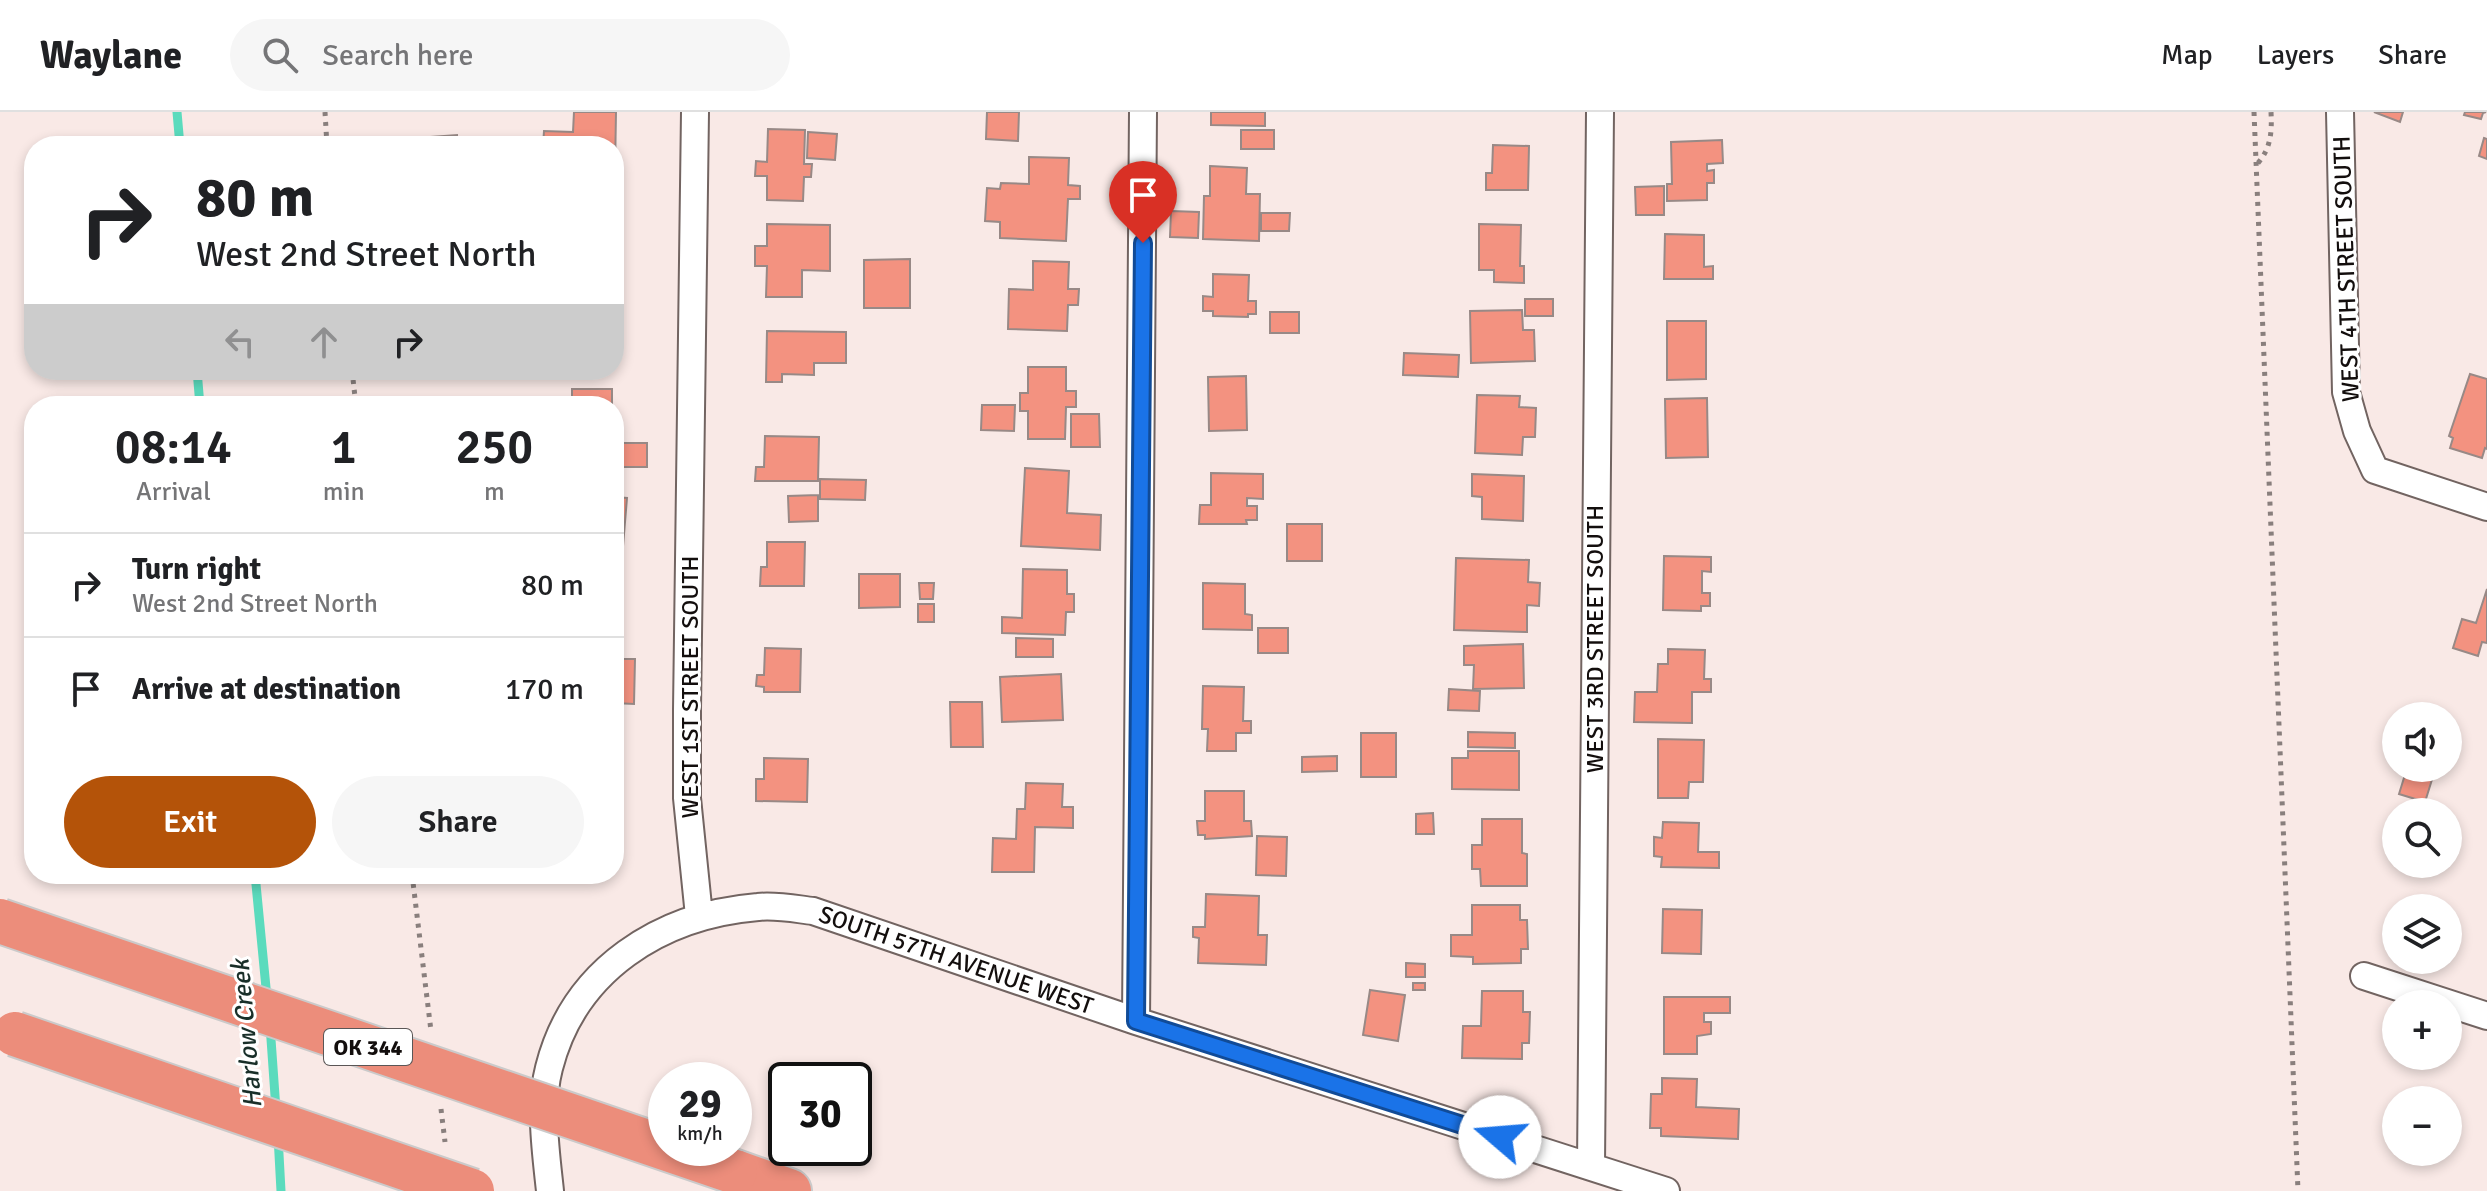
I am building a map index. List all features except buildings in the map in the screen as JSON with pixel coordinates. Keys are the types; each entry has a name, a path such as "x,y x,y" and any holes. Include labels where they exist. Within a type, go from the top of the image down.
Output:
{"highway":[{"name":"OK 344","path":"0,921 789,1191"},
{"path":"8,1031 472,1191"}],"street":[{"name":"WEST 1ST STREET SOUTH","path":"695,112 687,798 699,916"},
{"path":"1136,1021 1143,112"},
{"name":"WEST 3RD STREET SOUTH","path":"1591,1166 1600,112"},
{"name":"WEST 4TH STREET SOUTH","path":"2340,112 2346,392 2357,431 2375,470 2487,507"},
{"name":"SOUTH 57TH AVENUE WEST","path":"699,916 761,907 813,911 1136,1021 1666,1191"},
{"path":"550,1191 545,1106 548,1070 575,1010 600,976 629,949 699,916"},
{"path":"2364,976 2487,1016"}],"path":[{"path":"325,112 326,136"},
{"path":"2254,112 2298,1191"},
{"path":"2257,164 2266,154 2272,134 2271,112"}],"waterway":[{"name":"Harlow Creek","path":"177,112 179,136"},
{"name":"Harlow Creek","path":"198,380 199,396"},
{"name":"Harlow Creek","path":"256,884 267,998"},
{"name":"Harlow Creek","path":"270,1025 276,1110"},
{"name":"Harlow Creek","path":"278,1136 281,1191"}],"route":[{"path":"1143,243 1136,1021 1500,1137"}]}
